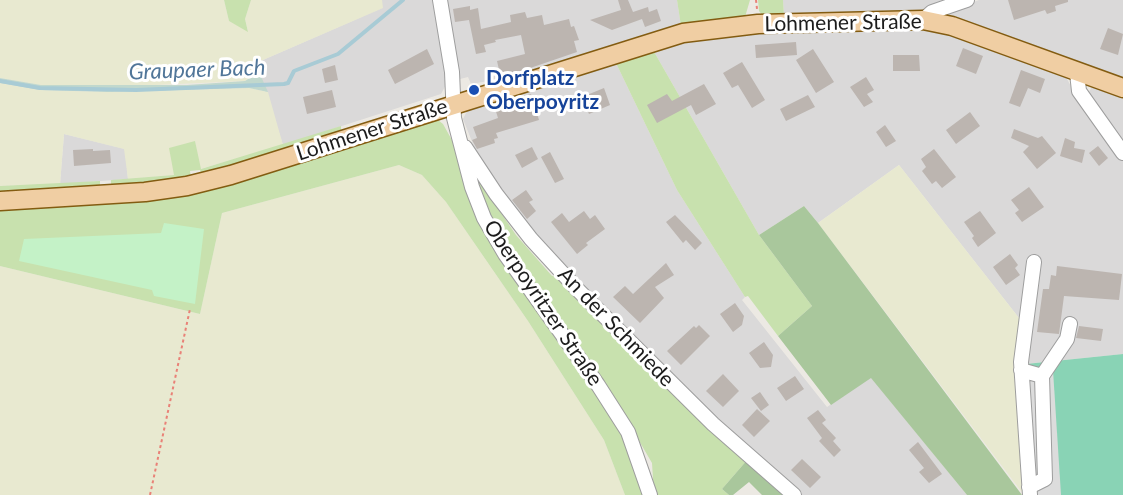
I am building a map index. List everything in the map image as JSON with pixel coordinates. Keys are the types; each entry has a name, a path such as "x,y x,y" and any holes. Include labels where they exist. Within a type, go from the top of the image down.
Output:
{"main road":[{"name":"Lohmener Straße","path":"0,201 134,193 187,186 231,175 683,33 787,22 922,20 952,26 1123,88"}],"street":[{"name":"Oberpoyritzer Straße","path":"440,0 452,72 454,118 472,187 484,218 505,254 598,385 628,432 650,495"},
{"path":"922,20 932,12 967,0"},
{"path":"1077,73 1079,91 1123,153"},
{"name":"An der Schmiede","path":"461,140 496,194 531,239 570,281 686,399 794,495"},
{"path":"1030,491 1021,370 1034,262"},
{"path":"1030,491 1045,479 1042,376 1067,339 1070,324"},
{"path":"1021,370 1042,376"}],"path":[{"path":"150,495 190,309"}],"shaded area":[{"path":"382,0 677,0 681,26 496,84 494,80 471,84 468,77 460,79 458,70 446,72 447,83 441,94 283,145 256,63 382,8"},
{"path":"783,0 949,0 914,13 784,16"},
{"path":"979,0 1123,0 1123,83 945,17 943,14"},
{"path":"792,29 928,29 952,33 1066,77 1076,96 1088,93 1092,87 1123,97 1123,354 1026,364 1029,321 1019,318 899,165 818,223 804,206 759,235 653,50 684,39"},
{"path":"615,61 677,190 745,297 742,300 827,407 871,377 967,495 800,495 690,396 537,240 481,164 463,119 467,111"},
{"path":"64,134 125,149 128,179 60,184"},
{"path":"1053,370 1061,495 1037,495 1029,372"}],"green space":[{"path":"0,0 224,0 229,21 248,31 245,19 251,0 382,0 383,8 256,63 259,72 245,81 110,87 41,85 0,78"},
{"path":"224,0 251,0 245,19 248,32 229,21"},
{"path":"677,0 750,0 745,17 681,26"},
{"path":"758,0 783,0 784,16 763,16 759,11"},
{"path":"653,50 759,235 812,306 778,336 748,296 745,297 677,190 615,61"},
{"path":"259,72 268,92 249,88 108,92 40,90 0,83 0,78 41,85 187,85 245,81"},
{"path":"0,83 40,90 108,92 249,88 268,92 283,145 200,169 195,141 174,175 128,179 124,149 64,134 60,184 0,186"},
{"path":"428,119 438,120 443,124 458,151 469,191 625,435 646,495 625,495 604,440 528,321 446,202 422,175 399,165 222,213 200,314 0,266 0,208 149,198"},
{"path":"341,126 341,133 202,175 200,170 190,171 191,178 111,187 111,180 174,175 169,148 195,141 201,169"},
{"path":"470,159 483,186 516,235 552,276 558,275 748,459 722,489 729,495 654,495 652,463 631,427 508,251 476,185"},
{"path":"399,165 422,175 446,202 528,321 604,440 625,495 0,495 0,266 200,314 222,213"},
{"path":"899,165 1019,318 1017,364 1024,495 818,223"},
{"path":"100,181 100,188 0,194 0,186"},
{"path":"804,206 1022,495 967,495 871,378 831,405 778,336 812,306 759,235"},
{"path":"164,223 204,229 195,304 154,296 152,290 19,261 24,239 161,233"},
{"path":"1123,354 1123,495 1035,495 1026,364"},
{"path":"748,459 788,495 762,495 749,482 733,495 729,495 722,489"}],"building":[{"path":"618,0 628,0 633,12 648,7 649,12 657,9 661,21 645,27 642,19 612,30 590,20 621,10"},
{"path":"1008,0 1068,0 1068,2 1055,6 1056,11 1047,14 1045,10 1014,20"},
{"path":"470,6 470,10 478,8 481,29 511,22 510,15 525,12 527,18 542,15 544,25 569,19 579,40 574,41 577,52 501,78 497,61 525,54 521,35 495,40 496,42 484,45 486,52 476,54 469,20 455,22 453,9"},
{"path":"1108,28 1123,34 1118,55 1100,49"},
{"path":"796,42 797,55 756,58 755,45"},
{"path":"963,48 983,56 976,74 956,66"},
{"path":"427,49 434,64 395,84 388,70"},
{"path":"813,49 834,82 816,93 796,60"},
{"path":"893,55 919,55 920,71 893,71"},
{"path":"742,62 765,100 752,108 738,85 732,88 723,73"},
{"path":"335,65 338,80 325,83 322,69"},
{"path":"1021,70 1045,79 1040,93 1028,88 1020,107 1009,103"},
{"path":"866,77 874,90 867,94 873,102 864,107 850,87"},
{"path":"704,84 716,104 696,115 691,105 657,123 647,105 667,94 672,101"},
{"path":"604,88 610,105 589,114 582,97"},
{"path":"332,90 336,107 307,114 303,97"},
{"path":"531,94 539,120 496,133 498,138 494,139 495,143 477,149 472,140 477,138 473,127 498,118 494,105"},
{"path":"808,95 815,107 786,121 780,109"},
{"path":"970,112 980,126 956,144 946,130"},
{"path":"885,125 896,141 886,147 876,132"},
{"path":"1014,129 1038,138 1042,136 1056,153 1037,169 1023,152 1029,146 1011,138"},
{"path":"1065,138 1075,142 1074,148 1085,150 1082,163 1060,156"},
{"path":"1098,146 1108,158 1099,166 1089,153"},
{"path":"532,147 538,159 522,168 515,155"},
{"path":"93,149 93,151 110,150 111,163 74,166 73,150"},
{"path":"934,149 956,177 942,188 936,181 932,184 922,171 926,167 921,159"},
{"path":"550,152 564,179 555,183 541,157"},
{"path":"1029,187 1044,207 1022,222 1015,213 1019,210 1011,200"},
{"path":"526,190 533,200 529,202 536,211 527,219 512,200"},
{"path":"584,211 590,219 595,215 605,229 586,243 588,245 577,254 551,222 562,213 569,222"},
{"path":"980,211 996,233 978,247 972,238 974,236 964,222"},
{"path":"675,215 702,243 695,250 686,240 683,243 666,222"},
{"path":"1010,254 1018,265 1015,268 1020,275 1006,285 993,267"},
{"path":"666,263 674,275 655,287 664,298 640,323 613,297 625,286 633,294"},
{"path":"1057,266 1122,274 1119,300 1064,296 1059,334 1037,332 1043,289 1049,289 1051,275 1056,276"},
{"path":"735,303 744,316 742,325 733,332 720,314"},
{"path":"699,325 710,336 681,365 667,351 694,326 696,328"},
{"path":"1079,326 1103,329 1101,341 1076,338"},
{"path":"764,342 773,355 771,367 760,368 749,353"},
{"path":"723,374 739,391 723,407 706,391"},
{"path":"795,376 804,389 786,401 777,388"},
{"path":"760,392 769,405 761,411 751,398"},
{"path":"757,409 770,421 754,437 742,425"},
{"path":"818,410 826,420 822,423 836,438 833,441 841,450 834,457 819,441 822,438 807,418"},
{"path":"918,442 942,474 929,483 919,472 924,468 909,450"},
{"path":"802,459 821,477 810,488 791,470"}],"waterway":[{"name":"Graupaer Bach","path":"0,81 40,88 136,90 284,84 288,83 294,71 338,54 403,0"}],"place":[{"name":"Dorfplatz Oberpoyritz","path":"474,90"}]}
